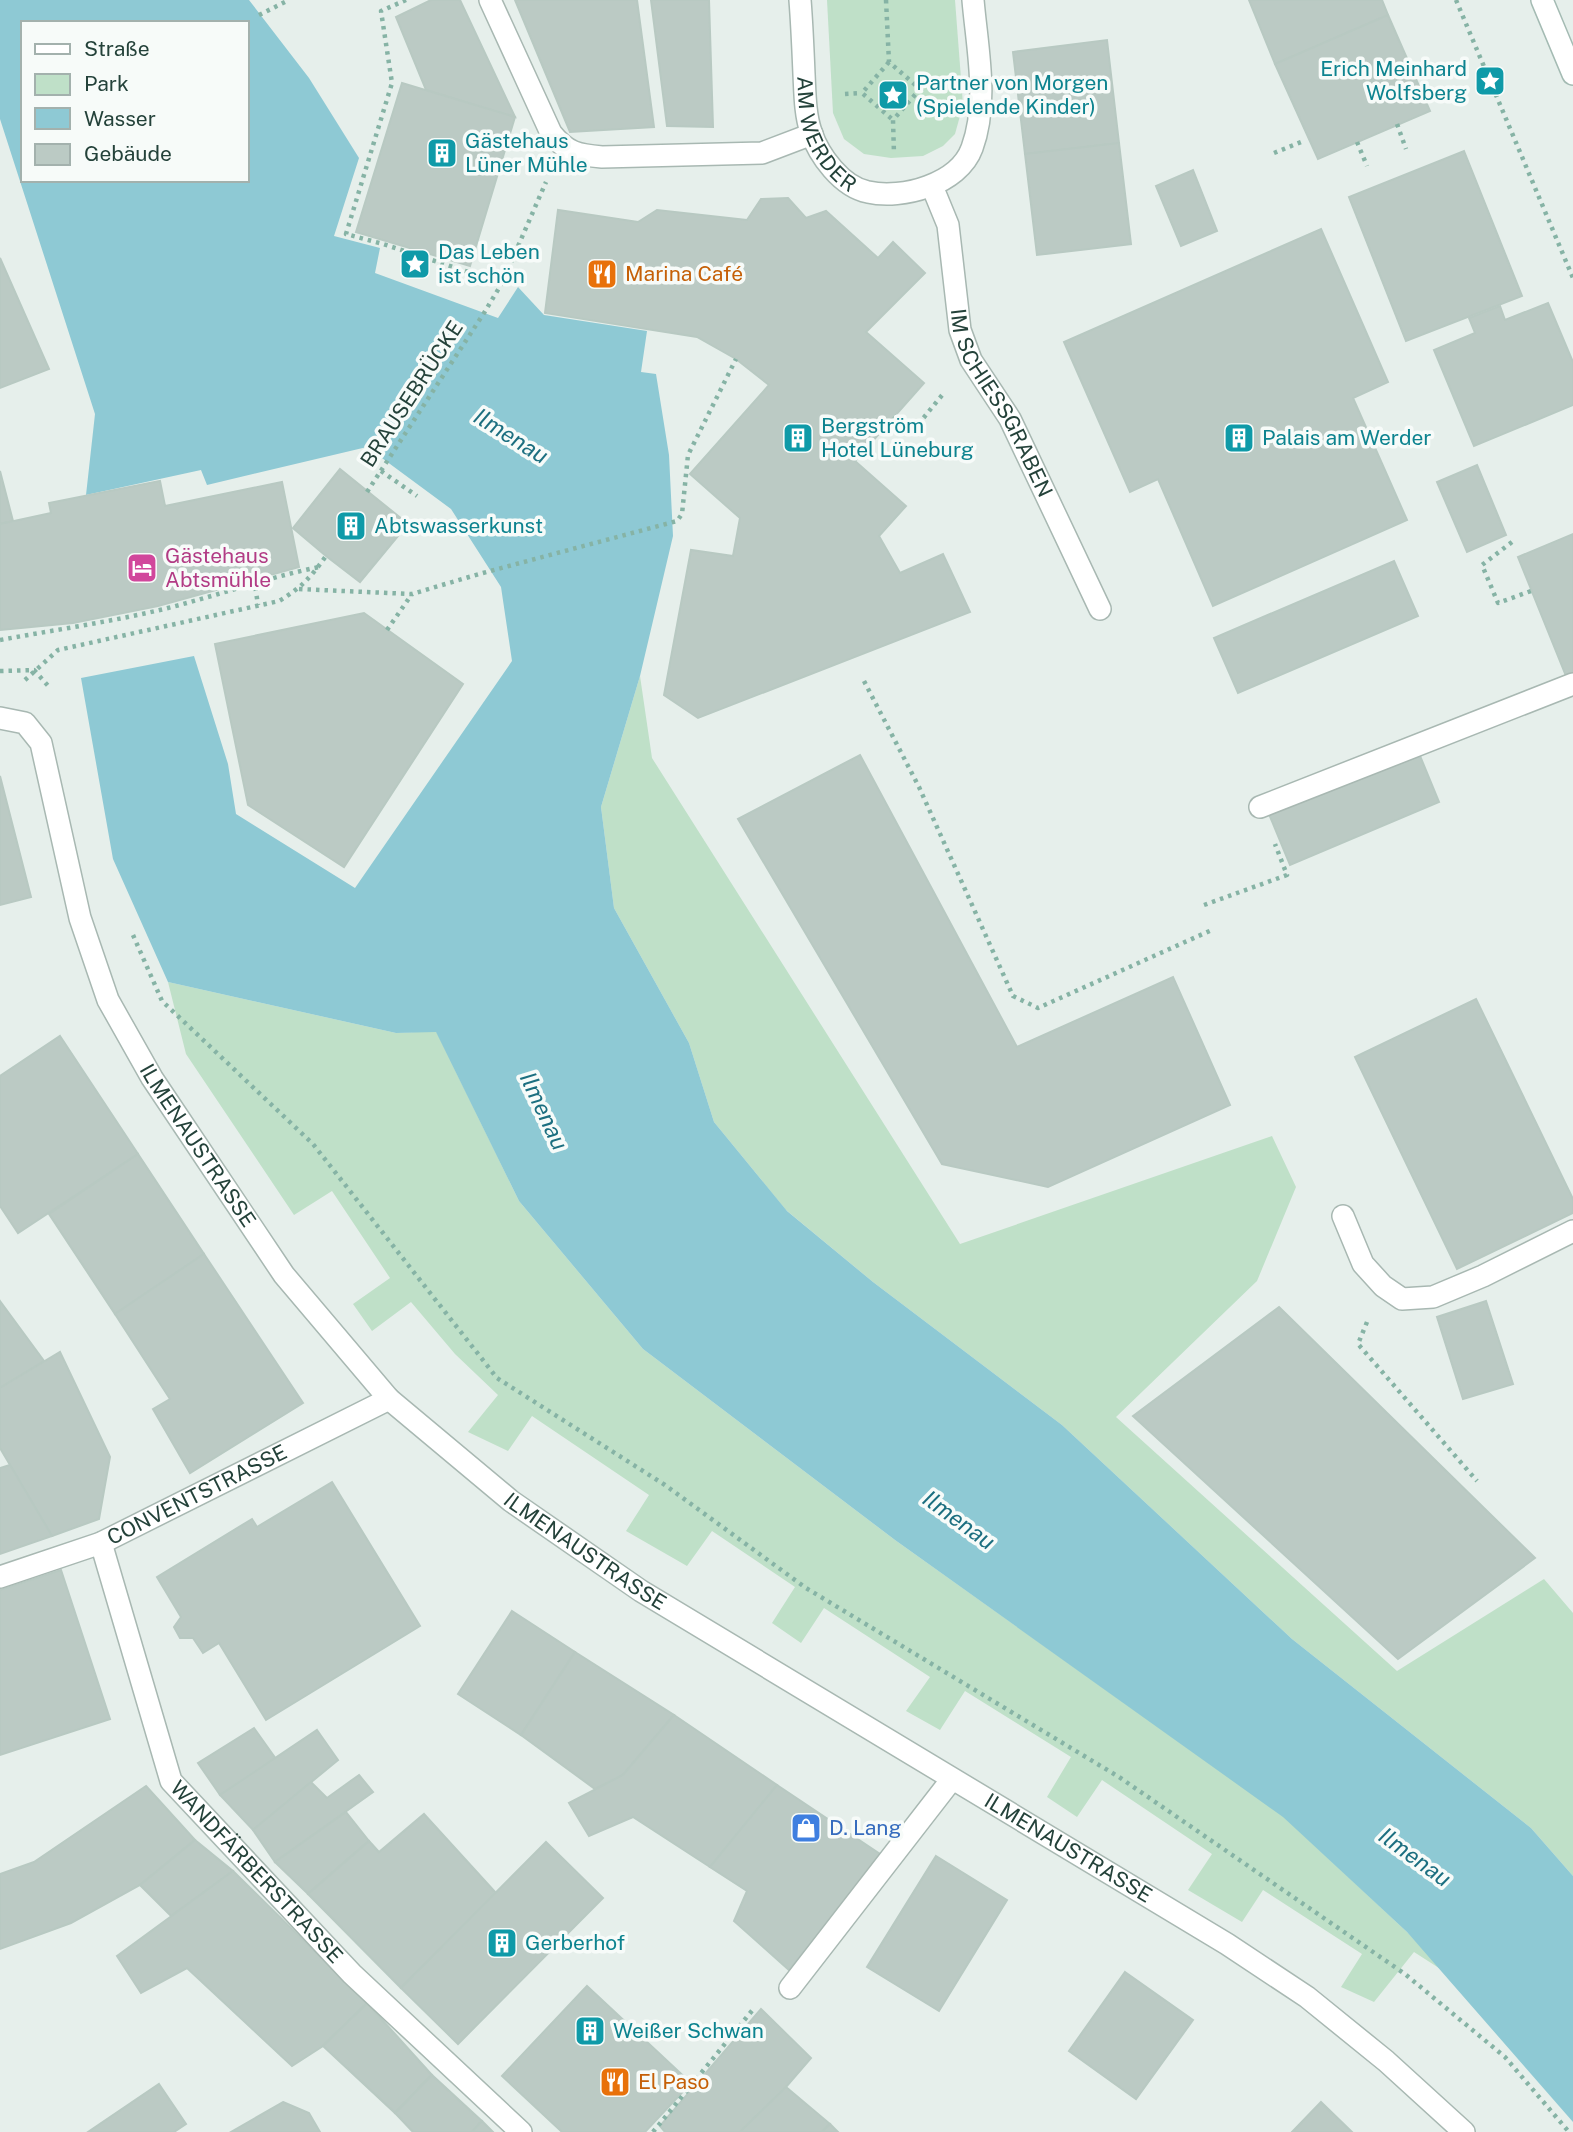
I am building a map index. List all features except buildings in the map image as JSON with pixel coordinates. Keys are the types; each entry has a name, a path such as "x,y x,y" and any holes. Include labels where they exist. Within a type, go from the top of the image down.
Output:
{"street":[{"path":"490,0 551,133 561,146 580,155 602,157 762,153 811,134"},
{"name":"AM WERDER","path":"800,0 811,134 825,161 842,178 866,192 896,194 932,186 956,172 972,150 981,111 973,0"},
{"path":"1542,0 1573,74"},
{"name":"IM SCHIESSGRABEN","path":"932,186 948,225 960,330 971,360 1010,419 1100,609"},
{"path":"1260,807 1573,684"},
{"name":"ILMENAUSTRASSE","path":"0,718 25,723 41,743 80,918 108,1000 145,1067 284,1275 389,1399 511,1501 641,1591 1227,1944 1307,1997 1386,2061 1464,2132"},
{"path":"1343,1216 1363,1264 1383,1286 1402,1299 1433,1297 1483,1276 1573,1231"},
{"name":"CONVENTSTRASSE","path":"0,1577 101,1543 389,1399"},
{"name":"WANDFÄRBERSTRASSE","path":"101,1543 171,1781 352,1974 521,2132"},
{"path":"790,1988 952,1779"}],"path":[{"path":"259,15 289,0"},
{"path":"406,0 381,11 393,83 346,234 502,283"},
{"path":"886,0 889,62 862,93 892,120 896,194"},
{"path":"1456,0 1573,278"},
{"path":"889,62 920,89 892,120"},
{"path":"1397,124 1406,149"},
{"path":"1274,153 1301,142"},
{"path":"1357,142 1367,166"},
{"name":"BRAUSEBRÜCKE","path":"368,492 502,283 561,146"},
{"path":"299,589 412,594 677,521 682,514 688,455 736,359"},
{"path":"894,416 912,432 971,360"},
{"path":"381,471 417,496"},
{"path":"1512,542 1482,565 1498,603 1531,591"},
{"path":"58,650 279,601 299,589 326,556"},
{"path":"0,640 162,610 254,582 319,567"},
{"path":"254,582 258,605"},
{"path":"387,630 412,594"},
{"path":"864,681 919,786 1013,996 1038,1007 1214,929"},
{"path":"1204,905 1287,875 1260,807"},
{"path":"162,1001 313,1144 497,1378 664,1485 806,1588 1119,1777 1405,1974 1505,2057 1569,2132"},
{"path":"1383,1286 1358,1344 1477,1481"},
{"path":"653,2132 754,2007 790,1988"}],"green space":[{"path":"827,0 955,0 963,105 955,134 943,146 923,156 891,158 864,154 844,139 833,113"},
{"path":"640,676 652,758 960,1244 1272,1136 1296,1187 1257,1281 1116,1417 1397,1671 1544,1579 1573,1613 1573,1876 1531,1828 1292,1639 1062,1425 873,1282 786,1210 714,1122 689,1043 614,908 601,807"},
{"path":"168,982 396,1033 436,1031 519,1201 643,1349 895,1540 1283,1816 1407,1932 1442,1970 1414,1952 1374,2002 1341,1987 1362,1954 1263,1890 1242,1922 1188,1890 1212,1854 1102,1780 1077,1817 1047,1797 1071,1757 965,1691 940,1730 906,1711 930,1677 824,1608 801,1643 772,1623 795,1587 712,1531 687,1566 626,1531 649,1495 532,1416 508,1451 468,1432 498,1395 455,1354 411,1302 372,1331 353,1304 390,1278 332,1191 294,1215 186,1054"}],"water":[{"name":"Ilmenau","path":"0,0 249,0 309,78 359,158 334,236 380,248 375,273 498,318 518,287 544,315 647,331 641,372 656,374 669,455 673,536 640,676 601,807 614,908 689,1043 714,1122 787,1211 873,1282 1062,1425 1292,1639 1531,1828 1573,1876 1573,2122 1407,1932 1283,1817 895,1540 643,1349 519,1201 436,1032 396,1033 168,982 113,859 81,678 194,656 228,764 236,814 355,888 512,661 501,587 451,509 367,447 207,485 201,470 86,495 95,414 0,119"}],"place":[{"name":"Erich Meinhard Wolfsberg","path":"1490,81"},
{"name":"Partner von Morgen (Spielende Kinder)","path":"893,95"},
{"name":"Gästehaus Lüner Mühle","path":"442,153"},
{"name":"Das Leben ist schön","path":"415,264"},
{"name":"Marina Café","path":"602,274"},
{"name":"Bergström Hotel Lüneburg","path":"798,438"},
{"name":"Palais am Werder","path":"1239,438"},
{"name":"Abtswasserkunst","path":"351,526"},
{"name":"Gästehaus Abtsmühle","path":"142,568"},
{"name":"D. Lang","path":"806,1828"},
{"name":"Gerberhof","path":"502,1943"},
{"name":"Weißer Schwan","path":"590,2031"},
{"name":"El Paso","path":"615,2082"}]}
